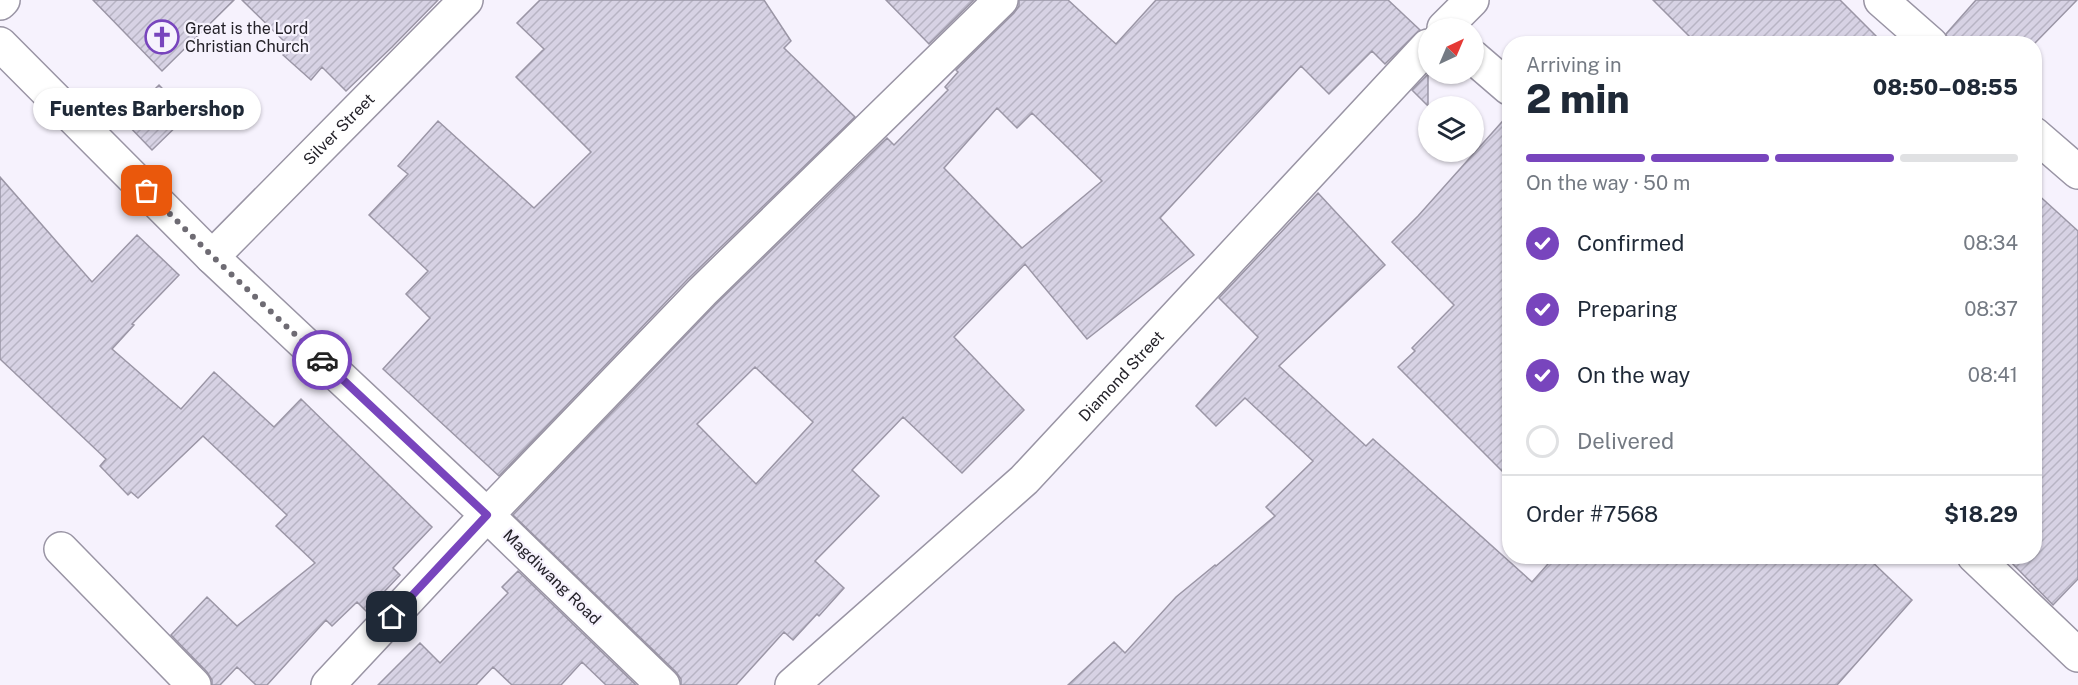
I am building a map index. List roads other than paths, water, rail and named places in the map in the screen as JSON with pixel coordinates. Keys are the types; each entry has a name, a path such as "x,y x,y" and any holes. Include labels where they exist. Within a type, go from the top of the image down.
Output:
{"street":[{"name":"Silver Street","path":"212,256 466,0"},
{"path":"328,685 487,515 702,292 1001,0"},
{"path":"1454,18 1472,0"},
{"path":"1881,0 1922,36"},
{"name":"Magdiwang Road","path":"0,44 212,256 487,515 663,685"},
{"name":"Diamond Street","path":"792,685 1024,480 1418,57"},
{"path":"1484,66 1502,82"},
{"path":"2042,141 2078,172"},
{"path":"61,549 194,685"},
{"path":"1982,564 2078,655"}],"place":[{"name":"Great is the Lord Christian Church","path":"162,37"},
{"name":"Fuentes Barbershop","path":"147,191"}]}
